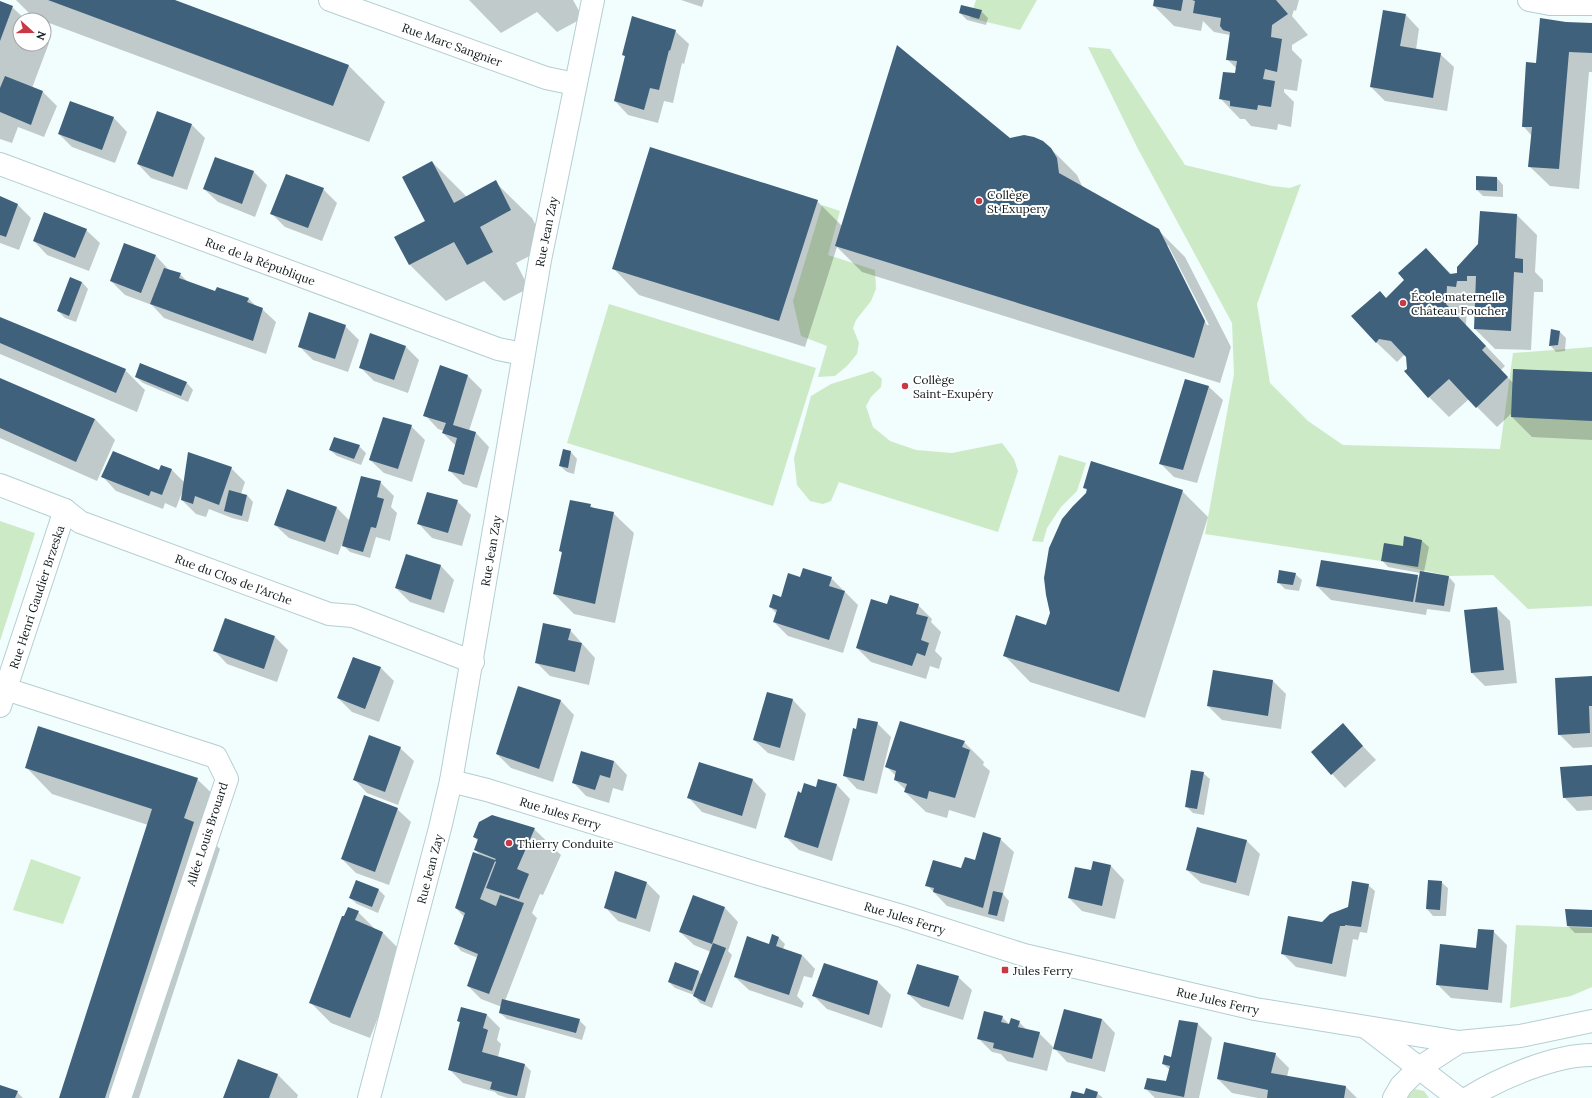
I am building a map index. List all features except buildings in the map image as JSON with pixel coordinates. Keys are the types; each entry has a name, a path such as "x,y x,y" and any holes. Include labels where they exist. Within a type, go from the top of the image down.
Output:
{"street":[{"name":"Rue Marc Sangnier","path":"330,0 546,78 575,84"},
{"name":"Rue Jean Zay","path":"370,1098 451,780 473,662 523,354 575,84 593,0"},
{"path":"1529,0 1550,4 1592,4"},
{"name":"Rue de la République","path":"0,164 498,349 523,354"},
{"name":"Rue du Clos de l'Arche","path":"0,485 65,510 80,522 329,614 353,616 473,662"},
{"name":"Rue Henri Gaudier Brzeska","path":"3,698 65,510"},
{"name":"Allée Louis Brouard","path":"3,698 216,757 227,779 120,1098"},
{"name":"Rue Jules Ferry","path":"451,780 902,916 1024,955 1255,1009 1459,1042"},
{"path":"1394,1098 1401,1086 1418,1068 1459,1042 1520,1036 1592,1021"},
{"name":"Rue Jules Ferry","path":"1365,1026 1458,1098"},
{"path":"1468,1098 1509,1077 1552,1061 1592,1055"}],"green space":[{"path":"976,0 1037,0 1020,30 970,18"},
{"path":"1088,47 1110,49 1185,165 1272,186 1290,188 1301,184 1257,304 1270,383 1308,421 1343,445 1500,449 1513,353 1592,347 1592,606 1528,609 1493,575 1449,576 1381,561 1205,534 1234,374 1232,323 1137,147"},
{"path":"822,205 840,211 828,255 875,270 876,289 871,301 856,320 853,328 859,343 857,354 847,366 835,376 818,377 827,346 801,336 793,301"},
{"path":"609,304 816,368 773,506 567,443"},
{"path":"873,371 882,379 881,387 871,397 866,406 873,427 890,441 916,450 952,453 1002,443 1014,459 1018,471 998,532 839,482 831,501 823,504 810,501 797,485 794,458 811,396 831,384"},
{"path":"1059,455 1086,463 1077,491 1061,507 1047,528 1043,542 1032,541"},
{"path":"0,521 35,533 0,641"},
{"path":"31,859 81,877 63,924 13,910"},
{"path":"1516,925 1592,928 1592,987 1571,996 1510,1008"},
{"path":"1415,1089 1424,1091 1429,1098 1406,1098"}],"place":[{"name":"Collège St Exupery","path":"979,201"},
{"name":"École maternelle Château Foucher","path":"1403,303"},
{"name":"Collège Saint-Exupéry","path":"905,386"},
{"name":"Thierry Conduite","path":"509,843"},
{"name":"Jules Ferry","path":"1005,970"}]}
